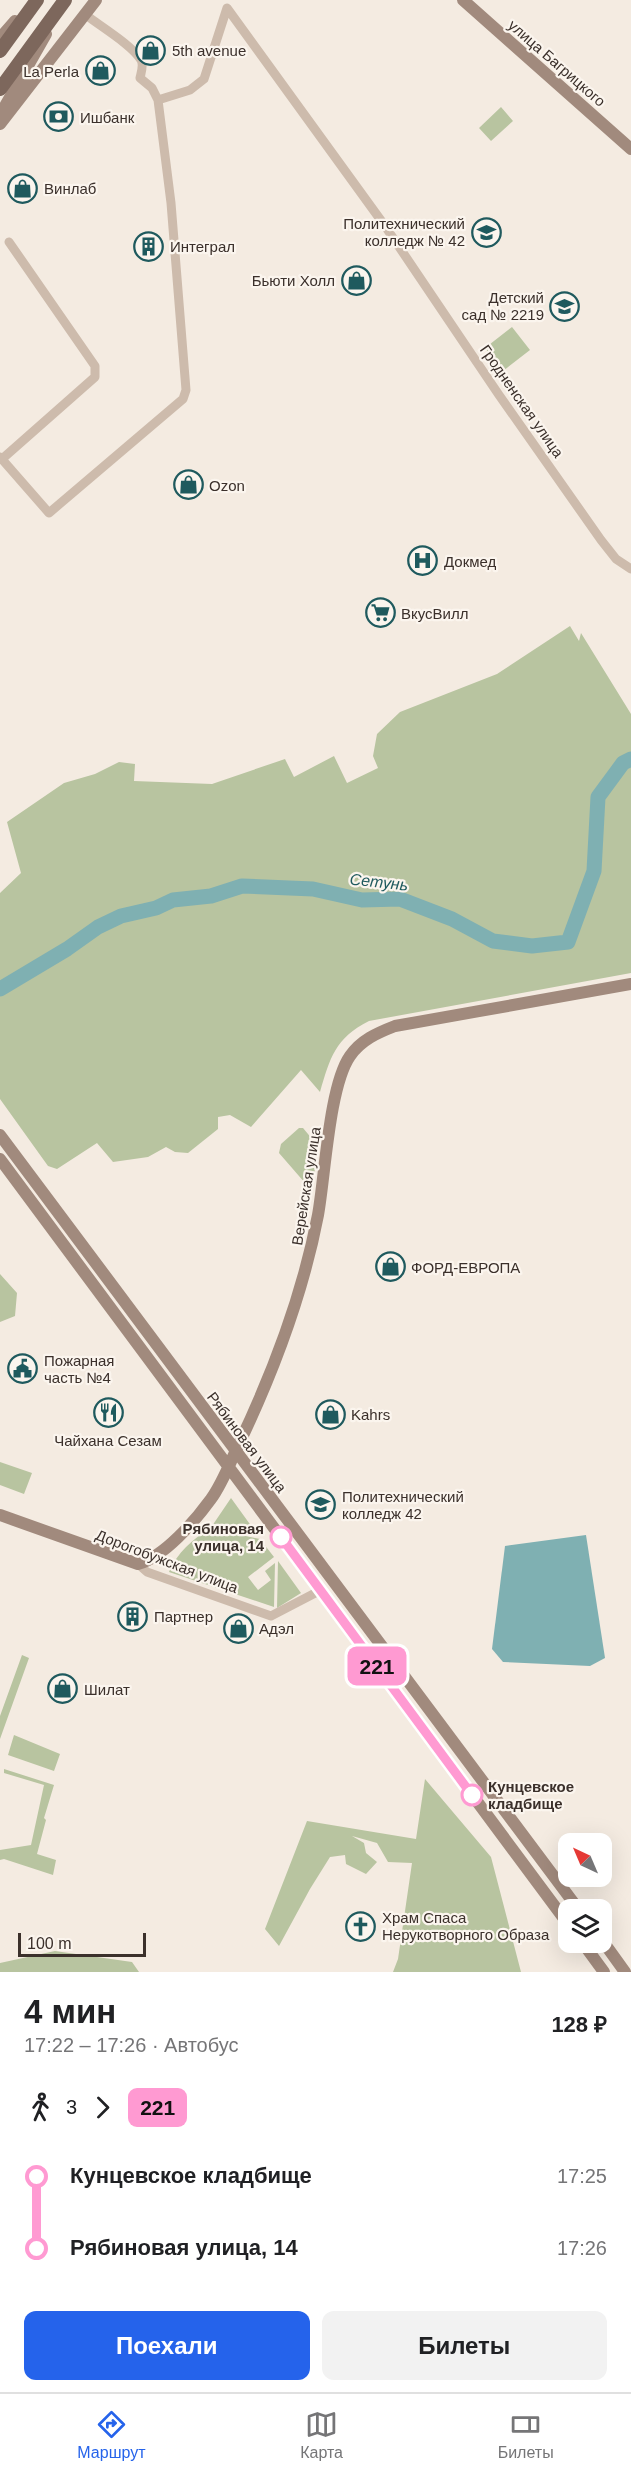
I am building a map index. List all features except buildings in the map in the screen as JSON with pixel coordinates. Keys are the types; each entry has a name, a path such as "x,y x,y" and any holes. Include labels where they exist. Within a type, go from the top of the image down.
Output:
{"main road":[{"path":"0,38 35,0"},
{"path":"0,51 35,0"},
{"path":"0,89 66,0"},
{"path":"0,114 66,0"},
{"path":"0,124 96,0"},
{"name":"улица Багрицкого","path":"463,0 631,148"},
{"name":"Верейская улица","path":"138,1564 150,1560 164,1550 212,1498 262,1393 308,1262 335,1104 340,1081 350,1056 369,1037 394,1026 631,984"},
{"name":"Рябиновая улица","path":"0,1135 571,1899"},
{"name":"Рябиновая улица","path":"0,1159 558,1910"},
{"name":"Дорогобужская улица","path":"0,1515 138,1564"},
{"path":"590,1953 604,1972"},
{"path":"612,1953 626,1972"}],"street":[{"name":"Гродненская улица","path":"158,100 190,90 204,79 224,4"},
{"name":"Гродненская улица","path":"224,4 385,226 499,395 601,540 616,559 631,569"},
{"path":"9,242 95,366 95,377 1,458 49,513 183,399 186,390 171,203 158,100 152,88 140,78 141,60 86,15"},
{"name":"Дорогобужская улица","path":"138,1564 147,1572 271,1616 321,1590"}],"green space":[{"path":"501,107 513,121 491,141 479,128"},
{"path":"512,327 530,350 503,371 485,348"},
{"path":"570,626 579,641 581,633 631,714 631,973 369,1021 348,1034 341,1042 331,1059 320,1092 301,1070 251,1127 230,1115 218,1117 218,1129 188,1153 175,1152 166,1147 148,1157 113,1162 97,1143 57,1169 48,1166 0,1099 0,893 21,873 7,822 64,783 95,774 119,762 135,764 134,781 212,784 285,759 294,777 334,756 347,783 378,768 373,756 377,734 400,712 497,674"},
{"path":"299,1128 303,1128 318,1146 312,1191 279,1153 281,1144"},
{"path":"0,1274 17,1293 15,1316 0,1322"},
{"path":"0,1462 32,1473 24,1494 0,1485"},
{"path":"231,1498 257,1534 212,1526"},
{"path":"209,1528 260,1539 274,1557 248,1577 258,1590 271,1580 265,1571 275,1563 274,1607 169,1572 181,1552"},
{"path":"278,1561 301,1593 277,1608"},
{"path":"22,1655 29,1658 0,1739 0,1716"},
{"path":"14,1735 60,1754 54,1771 8,1755"},
{"path":"4,1769 54,1785 44,1818 46,1820 37,1854 56,1860 53,1875 4,1859 0,1860 0,1850 31,1845 44,1785 4,1773"},
{"name":"Кунцевское кладбище","path":"425,1779 491,1857 521,1972 393,1972 398,1959 412,1863 388,1862 377,1843 352,1836 364,1843 366,1853 377,1862 366,1874 346,1864 345,1855 330,1857 279,1946 265,1929 307,1821 416,1839"},
{"path":"55,1951 132,1962 139,1972 0,1972 0,1963"}],"water":[{"path":"586,1535 605,1658 590,1666 503,1662 492,1649 505,1546"}],"waterway":[{"name":"Сетунь","path":"0,989 67,949 98,927 121,916 156,908 173,900 211,896 242,886 313,889 362,900 400,899 452,919 493,941 532,946 568,942 594,871 598,797 623,763 631,759"}],"bus line":[{"name":"221","path":"281,1537 472,1795"}],"place":[{"name":"5th avenue","path":"151,50"},
{"name":"La Perla","path":"100,71"},
{"name":"Ишбанк","path":"59,117"},
{"name":"Винлаб","path":"23,188"},
{"name":"Политехнический колледж № 42","path":"486,232"},
{"name":"Интеграл","path":"149,246"},
{"name":"Бьюти Холл","path":"356,280"},
{"name":"Детский сад № 2219","path":"565,306"},
{"name":"Ozon","path":"188,485"},
{"name":"Докмед","path":"423,561"},
{"name":"ВкусВилл","path":"380,613"},
{"name":"ФОРД-ЕВРОПА","path":"390,1267"},
{"name":"Пожарная часть №4","path":"23,1369"},
{"name":"Чайхана Сезам","path":"108,1413"},
{"name":"Kahrs","path":"330,1414"},
{"name":"Политехнический колледж 42","path":"321,1505"},
{"name":"Рябиновая улица, 14","path":"281,1537"},
{"name":"Партнер","path":"133,1616"},
{"name":"Адэл","path":"238,1628"},
{"name":"Шилат","path":"63,1689"},
{"name":"Кунцевское кладбище","path":"472,1795"},
{"name":"Храм Спаса Нерукотворного Образа","path":"361,1926"}]}
